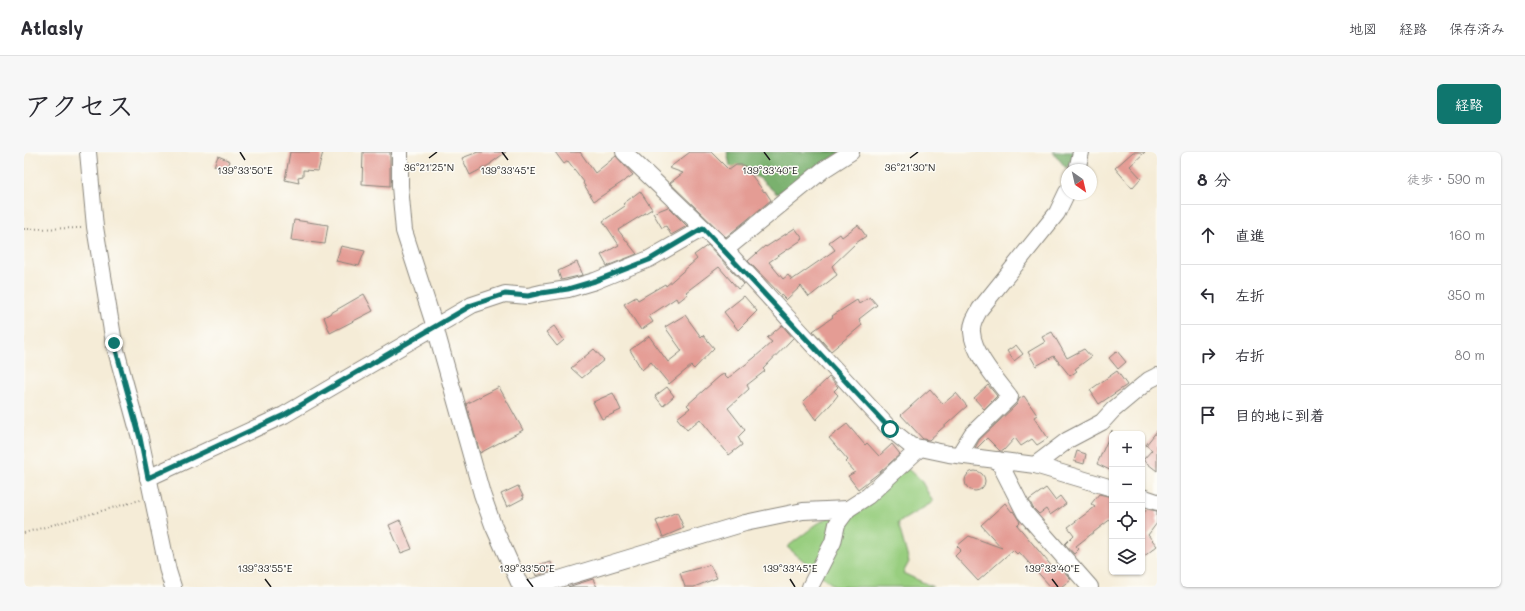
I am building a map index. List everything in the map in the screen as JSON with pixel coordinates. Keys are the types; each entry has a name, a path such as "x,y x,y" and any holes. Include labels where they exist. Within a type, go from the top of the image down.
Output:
{"street":[{"path":"88,152 95,227 114,343 140,438 173,587"},
{"path":"400,152 400,186 404,231 435,327 482,494 493,525 521,587"},
{"path":"624,152 725,250 890,429 911,446 959,455 1035,465 1109,487"},
{"path":"725,250 823,170 851,152"},
{"path":"1078,164 1081,152"},
{"path":"959,455 972,434 1010,397 985,363 975,346 972,333 974,321 980,309 1057,213 1063,200"},
{"path":"148,478 284,415 472,305 505,294 528,296 568,289 595,281 649,260 703,228"},
{"path":"1035,465 1068,440 1102,422 1113,410 1149,380 1157,376"},
{"path":"810,587 833,542 837,524 848,509 868,496 920,448"},
{"path":"998,460 1025,513 1090,587"},
{"path":"1145,498 1157,502"},
{"path":"533,587 745,523 803,511 848,509"}],"path":[{"path":"24,229 70,229 95,227"},
{"path":"24,533 152,496"}],"green space":[{"path":"727,152 841,152 777,194 759,178 730,166"},
{"path":"1053,152 1079,152 1069,164 1063,164"},
{"path":"908,469 922,482 933,502 898,523 909,562 903,573 933,587 835,587 787,547 817,524"}],"building":[{"path":"290,152 323,152 318,171 303,170 303,176 298,177 299,183 285,180"},
{"path":"363,152 390,152 390,186 362,184"},
{"path":"478,152 506,152 491,164 470,175 462,158"},
{"path":"555,152 580,152 595,173 616,156 633,175 594,201 583,183 584,182 568,161 564,164"},
{"path":"690,152 711,152 729,170 736,165 744,165 771,200 726,237 670,183 683,173 669,168"},
{"path":"1133,152 1145,152 1130,166 1141,178 1132,188 1115,168"},
{"path":"218,156 230,161 227,170 214,166"},
{"path":"640,191 652,209 618,230 637,254 607,266 601,255 619,245 603,221 625,206 623,204"},
{"path":"668,207 687,226 671,235 666,226 662,228 653,213"},
{"path":"294,220 328,225 325,244 291,240"},
{"path":"858,225 866,236 856,243 832,266 837,275 809,297 801,286 786,300 748,261 765,246 766,247 795,228 803,239 769,262 783,279 788,275 792,280 835,250 829,242 840,234 842,237"},
{"path":"708,245 744,284 738,289 719,267 686,292 688,294 678,302 676,298 649,316 653,322 641,330 624,304 636,297 638,300 665,284 666,286 697,259 694,255"},
{"path":"341,246 365,251 359,266 336,261"},
{"path":"577,262 583,275 561,280 558,271"},
{"path":"364,294 373,311 330,333 324,317"},
{"path":"744,296 757,311 738,330 724,312"},
{"path":"870,297 877,305 859,319 862,325 831,351 813,331 833,317 832,316 857,300 859,304"},
{"path":"685,315 701,337 703,335 714,348 694,369 691,366 669,384 651,362 642,370 630,350 649,336 668,362 682,351 665,327"},
{"path":"782,325 793,338 763,369 765,371 747,385 749,389 728,408 745,430 738,437 742,445 729,455 700,419 687,430 677,418 690,408 687,405 720,376 724,374 728,378 754,358 772,342 767,338"},
{"path":"554,326 564,340 557,346 546,332"},
{"path":"1052,332 1067,358 1084,349 1091,357 1075,369 1077,371 1070,376 1054,356 1036,366 1028,352 1045,342 1042,337"},
{"path":"1016,345 1023,354 1014,361 1007,351"},
{"path":"594,349 604,360 582,378 571,368"},
{"path":"1117,351 1126,362 1118,369 1109,358"},
{"path":"1117,371 1127,385 1099,404 1090,390"},
{"path":"829,377 838,387 834,391 838,395 816,420 803,402"},
{"path":"988,385 997,396 984,409 974,398"},
{"path":"499,387 523,430 480,453 466,404"},
{"path":"667,387 674,396 663,406 655,396"},
{"path":"930,389 943,404 956,393 967,406 929,440 923,439 901,415"},
{"path":"613,393 621,410 602,419 593,402"},
{"path":"1024,396 1037,415 1034,417 1048,438 1037,445 1032,439 1021,446 1015,438 1003,451 1000,451 987,438 977,448 975,448 979,440 1017,404 1019,399"},
{"path":"847,424 865,445 867,443 879,456 892,444 900,454 858,489 848,476 855,472 846,462 848,460 829,438"},
{"path":"1157,431 1157,471 1145,462 1145,458 1152,450 1146,445"},
{"path":"1109,437 1109,470 1097,464"},
{"path":"1077,451 1086,454 1084,464 1074,461"},
{"path":"975,471 982,474 985,481 982,488 975,491 968,488 965,481 968,474"},
{"path":"518,486 524,498 507,507 501,494"},
{"path":"1046,488 1055,500 1060,496 1066,504 1050,515 1046,509 1039,514 1033,508 1029,500"},
{"path":"1099,494 1109,496 1109,520 1076,546 1079,549 1074,554 1065,544 1074,535 1068,527 1095,507 1091,504"},
{"path":"1005,503 1012,512 1013,511 1020,522 1017,525 1054,569 1058,565 1071,579 1061,587 1051,587 1019,552 1017,554 1013,550 978,581 955,556 961,550 957,546 969,536 1002,548 981,525"},
{"path":"1147,509 1157,511 1157,523 1148,535 1157,546 1145,556 1145,539 1145,511"},
{"path":"677,512 684,528 663,537 656,521"},
{"path":"400,520 412,549 401,553 389,525"},
{"path":"551,562 553,571 536,576 533,567"},
{"path":"710,565 717,578 694,587 685,587 680,573"},
{"path":"593,579 597,587 568,587 574,585"}],"route":[{"path":"114,343 122,367 140,438 148,478 284,415 472,305 505,294 528,296 568,289 595,281 649,260 703,228 890,429"}]}
